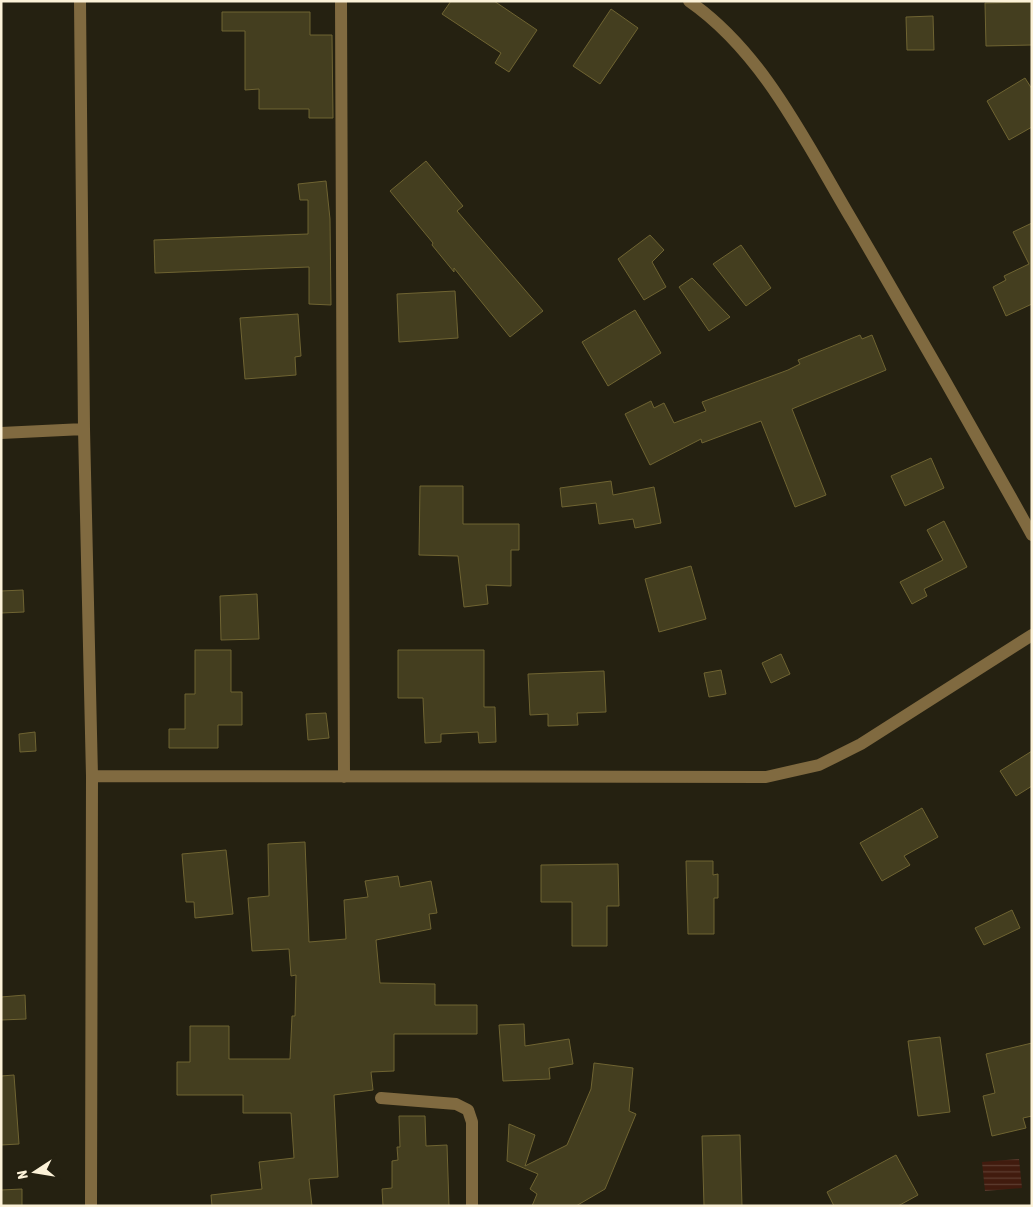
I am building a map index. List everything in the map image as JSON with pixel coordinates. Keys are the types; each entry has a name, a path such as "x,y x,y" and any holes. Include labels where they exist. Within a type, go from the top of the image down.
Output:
{"street":[{"path":"80,1 84,430 92,776 91,1206"},
{"path":"341,1 344,777"},
{"path":"688,1 704,12 750,57 792,119 923,340 1032,535"},
{"path":"1,433 84,430"},
{"path":"92,776 766,777 819,765 862,744 1032,635"},
{"path":"381,1098 456,1104 468,1110 472,1122 472,1206"}],"shaded area":[{"path":"1019,1159 1022,1188 985,1191 982,1162"}],"building":[{"path":"451,1 494,1 537,30 509,72 495,63 501,53 442,14"},
{"path":"1032,2 1032,45 986,46 985,3"},
{"path":"611,9 638,28 600,84 573,66"},
{"path":"222,12 310,12 310,35 332,35 333,118 309,118 309,109 259,109 259,89 245,90 245,31 222,31"},
{"path":"933,16 934,50 907,50 906,17"},
{"path":"1025,78 1032,89 1032,127 1009,140 987,101"},
{"path":"426,161 463,206 457,211 543,311 510,337 454,268 454,272 432,245 433,243 390,191"},
{"path":"326,181 330,219 331,305 309,304 309,267 155,273 154,240 308,234 308,200 300,200 298,184"},
{"path":"1032,223 1032,304 1006,316 993,287 1006,280 1004,276 1029,264 1013,232"},
{"path":"650,235 664,250 652,262 666,287 644,300 618,259"},
{"path":"741,245 771,288 746,306 713,264"},
{"path":"692,278 730,317 709,331 679,287"},
{"path":"455,291 458,338 399,342 397,294"},
{"path":"635,310 661,353 608,386 582,342"},
{"path":"298,314 301,356 295,357 296,375 245,379 240,318"},
{"path":"860,335 862,339 872,335 886,370 792,409 826,495 795,507 761,421 702,443 701,439 650,465 625,414 651,401 654,408 664,403 674,423 706,411 702,402 788,370 800,364 798,360"},
{"path":"931,458 944,488 905,506 891,476"},
{"path":"611,481 613,495 654,487 661,523 635,528 633,519 599,524 596,503 562,507 560,488"},
{"path":"420,486 463,486 463,524 519,524 519,550 511,550 511,586 486,585 488,604 464,607 458,556 419,555"},
{"path":"944,521 967,567 924,589 927,596 912,604 900,582 943,560 927,530"},
{"path":"691,566 706,619 659,632 645,579"},
{"path":"23,590 24,612 1,613 1,591"},
{"path":"257,594 259,639 221,640 220,596"},
{"path":"195,650 231,650 231,692 242,692 242,725 218,725 218,748 169,748 169,729 185,729 185,694 195,694"},
{"path":"398,650 484,650 484,707 495,707 496,742 479,743 478,732 441,734 441,742 425,743 423,698 398,698"},
{"path":"781,654 790,674 771,683 762,663"},
{"path":"721,670 726,694 709,697 704,673"},
{"path":"604,671 606,712 577,713 578,725 548,726 548,714 530,715 528,674"},
{"path":"326,713 329,738 308,740 306,714"},
{"path":"35,732 36,751 20,752 19,734"},
{"path":"1032,751 1032,786 1016,796 1000,771"},
{"path":"922,808 938,837 904,856 910,865 882,881 860,843"},
{"path":"305,842 309,942 346,939 344,900 368,897 365,881 398,876 400,887 431,881 437,913 429,914 431,929 376,940 380,983 435,984 435,1005 477,1005 477,1034 394,1034 394,1071 371,1072 373,1090 334,1095 338,1177 309,1179 312,1206 212,1206 211,1195 262,1189 259,1162 294,1158 291,1113 243,1113 243,1095 177,1095 177,1062 190,1062 190,1026 229,1026 229,1059 290,1059 292,1016 295,1016 296,975 291,976 289,949 252,951 248,898 269,896 268,844"},
{"path":"226,850 233,914 195,918 194,902 186,902 182,854"},
{"path":"686,861 713,861 713,875 718,874 718,898 714,898 714,934 688,934"},
{"path":"618,864 619,906 607,906 607,946 572,946 572,902 541,902 541,865"},
{"path":"1012,910 1020,928 984,945 975,928"},
{"path":"25,995 26,1019 1,1020 1,997"},
{"path":"524,1024 525,1046 569,1039 573,1064 549,1068 550,1079 503,1081 499,1025"},
{"path":"940,1037 950,1112 918,1116 908,1041"},
{"path":"1032,1043 1032,1116 1023,1118 1026,1128 992,1136 983,1096 995,1093 986,1054"},
{"path":"594,1063 633,1068 629,1111 636,1114 605,1189 576,1206 532,1206 537,1194 530,1189 538,1174 507,1161 509,1124 535,1135 525,1166 567,1145 591,1089"},
{"path":"14,1075 19,1144 1,1145 1,1076"},
{"path":"399,1116 425,1116 426,1146 447,1145 449,1206 383,1206 382,1189 392,1188 392,1161 398,1160 397,1147 400,1147"},
{"path":"740,1135 742,1206 704,1206 702,1136"},
{"path":"896,1155 918,1195 898,1206 834,1206 827,1192"},
{"path":"22,1189 22,1206 1,1206 1,1190"}]}
